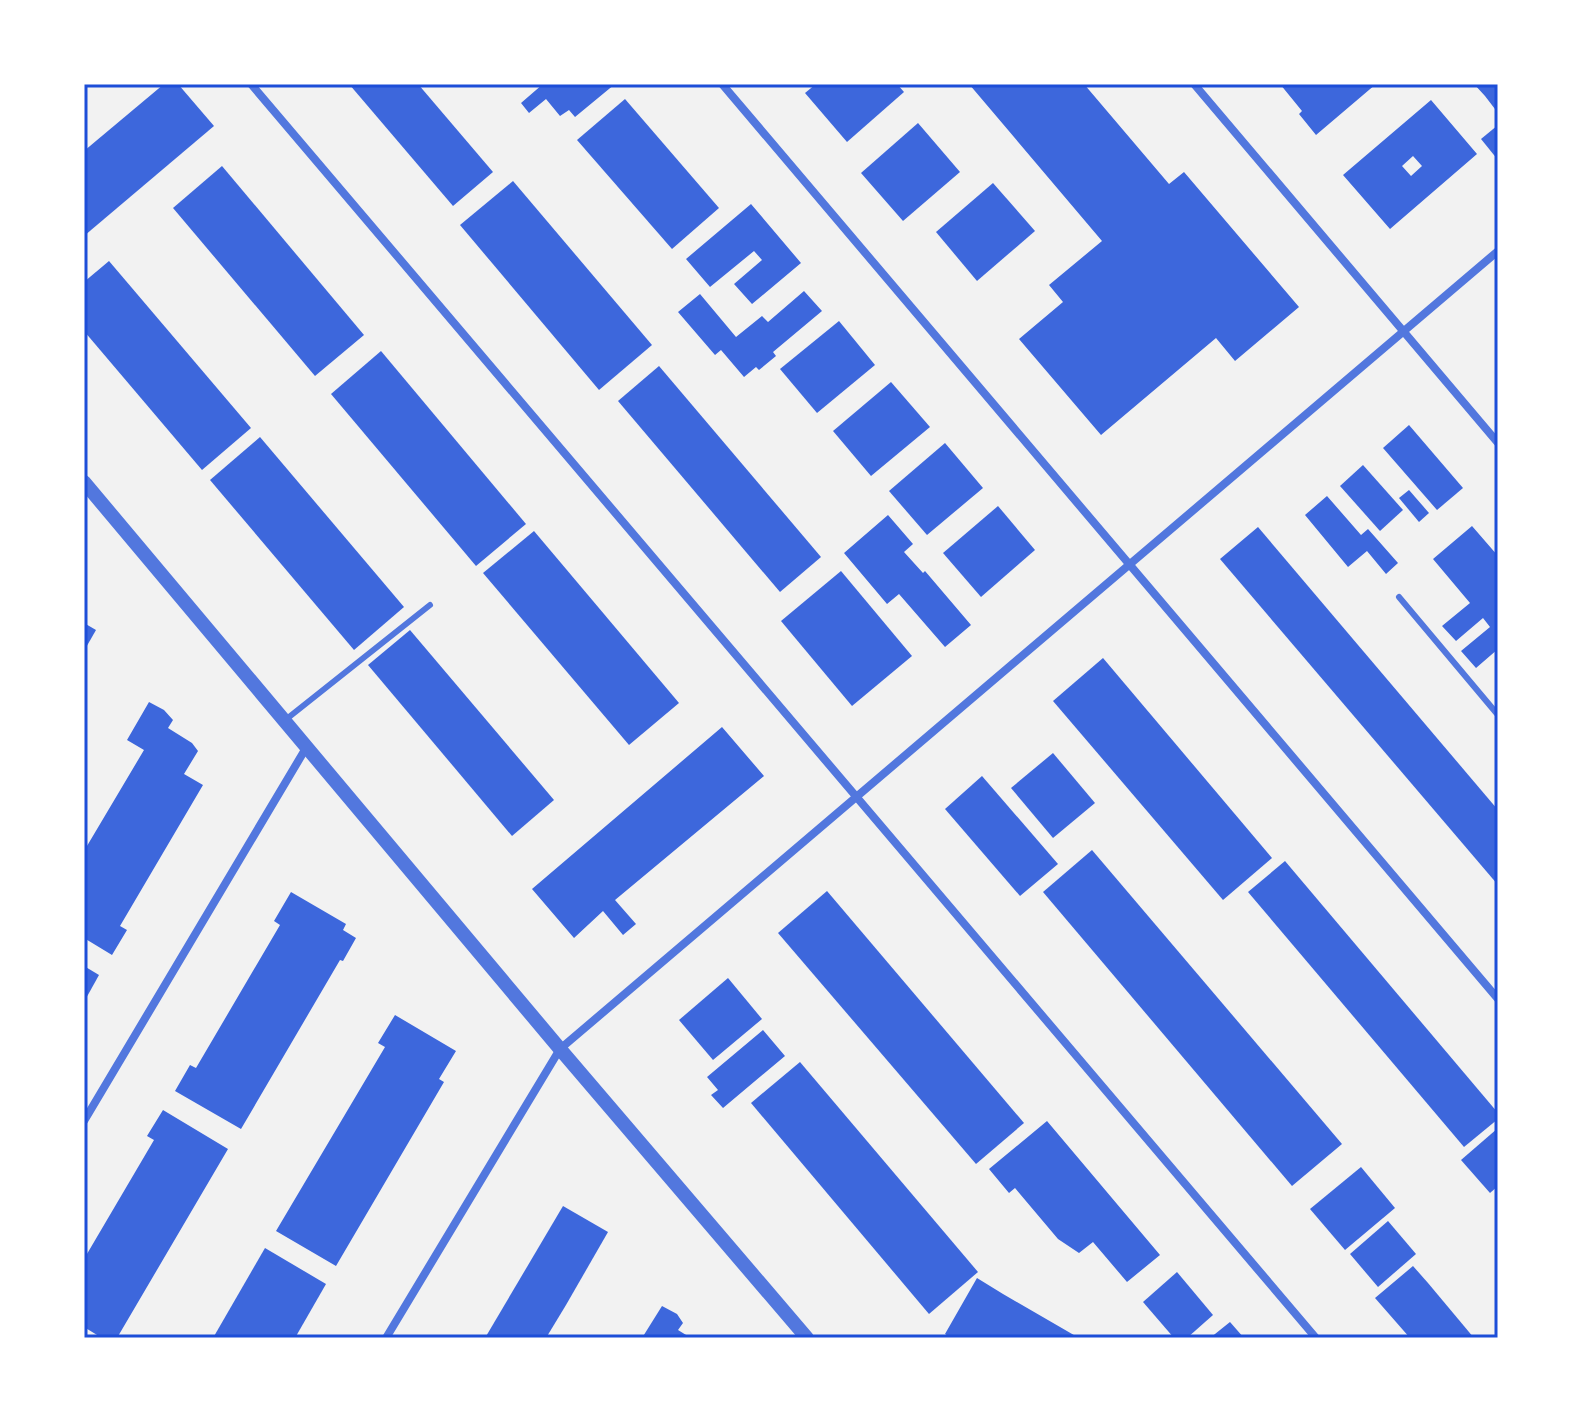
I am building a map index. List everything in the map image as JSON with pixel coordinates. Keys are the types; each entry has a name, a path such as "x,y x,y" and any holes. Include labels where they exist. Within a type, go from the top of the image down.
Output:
{"street":[{"path":"251,84 1316,1338"},
{"path":"722,84 1498,999"},
{"path":"1194,84 1498,443"},
{"path":"386,1338 560,1049 1498,251"},
{"path":"84,482 807,1338"},
{"path":"84,1121 306,748"}],"lane":[{"path":"1399,597 1498,715"},
{"path":"284,721 430,605"}],"building":[{"path":"164,84 178,84 214,126 84,236 84,151"},
{"path":"349,84 418,84 493,172 453,206"},
{"path":"543,84 615,84 575,117 569,110 560,116 546,99 529,113 521,103"},
{"path":"816,84 897,84 904,92 847,142 805,93"},
{"path":"969,84 1084,84 1169,184 1184,172 1299,307 1235,361 1216,338 1101,435 1019,339 1063,302 1049,285 1102,241"},
{"path":"1280,84 1376,84 1316,135 1299,114 1302,111"},
{"path":"1474,84 1498,84 1498,113 1485,96"},
{"path":"625,99 719,208 672,249 577,140"},
{"path":"1431,100 1477,154 1390,229 1343,175","holes":["1413,156 1422,166 1411,176 1402,166"]},
{"path":"918,123 960,172 903,221 861,173"},
{"path":"1498,125 1498,160 1481,139"},
{"path":"222,166 364,335 315,376 173,208"},
{"path":"513,181 652,345 599,390 460,225"},
{"path":"993,183 1035,231 977,281 936,232"},
{"path":"751,204 801,263 752,304 734,284 762,260 754,251 710,287 686,259"},
{"path":"109,261 251,428 202,470 84,331 84,282"},
{"path":"804,291 822,311 773,352 776,356 744,377 721,350 715,355 678,312 700,294 736,337 762,316 768,322"},
{"path":"839,321 875,365 817,413 780,369"},
{"path":"381,351 526,524 476,566 331,394"},
{"path":"659,366 821,557 780,592 618,401"},
{"path":"891,382 930,427 871,476 833,431"},
{"path":"1409,425 1463,488 1437,510 1383,448"},
{"path":"260,437 404,607 354,650 210,480"},
{"path":"945,443 983,488 927,535 889,491"},
{"path":"1363,465 1403,510 1380,531 1340,486"},
{"path":"1409,490 1429,513 1419,522 1399,498"},
{"path":"1327,496 1361,535 1368,529 1398,563 1386,574 1367,551 1348,567 1305,515"},
{"path":"998,506 1035,550 981,597 943,553"},
{"path":"888,515 913,544 904,552 923,573 925,571 971,625 945,647 899,594 887,604 844,553"},
{"path":"1472,526 1498,556 1498,649 1476,668 1461,651 1490,627 1483,618 1456,641 1442,626 1470,603 1433,559"},
{"path":"1258,527 1498,810 1498,885 1220,559"},
{"path":"534,531 679,703 629,745 483,573"},
{"path":"841,571 912,656 852,706 781,621"},
{"path":"84,623 96,630 84,651"},
{"path":"410,630 554,800 512,836 368,665"},
{"path":"1103,658 1272,858 1223,900 1053,701"},
{"path":"149,702 164,710 173,720 168,728 192,743 198,751 184,774 203,785 120,926 127,930 112,955 84,938 84,851 144,750 127,740"},
{"path":"722,727 764,776 615,900 636,924 623,935 603,911 574,938 532,889"},
{"path":"1053,753 1095,803 1053,838 1011,788"},
{"path":"982,776 1058,864 1020,896 945,809"},
{"path":"1092,850 1342,1144 1292,1186 1043,892"},
{"path":"1285,861 1498,1113 1498,1119 1464,1147 1248,892"},
{"path":"827,891 1024,1123 976,1164 778,933"},
{"path":"291,892 346,924 343,930 356,938 241,1129 175,1091 190,1065 196,1068 280,925 274,921"},
{"path":"84,966 99,975 84,1002"},
{"path":"728,978 762,1019 713,1060 679,1020"},
{"path":"395,1015 456,1051 439,1079 444,1082 336,1266 276,1231 385,1047 378,1043"},
{"path":"763,1030 785,1056 723,1108 711,1095 718,1090 707,1077"},
{"path":"800,1062 978,1272 929,1314 751,1103"},
{"path":"163,1110 228,1149 117,1338 102,1338 84,1327 84,1259 154,1140 147,1136"},
{"path":"1047,1121 1160,1255 1127,1282 1093,1242 1079,1253 1058,1239 1015,1188 1009,1193 989,1169"},
{"path":"1498,1128 1498,1186 1490,1193 1461,1160"},
{"path":"1361,1167 1395,1208 1345,1250 1310,1209"},
{"path":"563,1206 608,1232 566,1305 546,1338 485,1338"},
{"path":"1388,1221 1416,1254 1378,1287 1350,1254"},
{"path":"265,1248 326,1284 295,1338 213,1338"},
{"path":"1413,1266 1474,1338 1410,1338 1375,1298"},
{"path":"1177,1272 1213,1315 1187,1338 1174,1338 1143,1302"},
{"path":"977,1278 1079,1338 951,1338 945,1334"},
{"path":"662,1306 677,1314 683,1323 678,1330 691,1338 642,1338"},
{"path":"1230,1322 1244,1338 1210,1338"}]}
